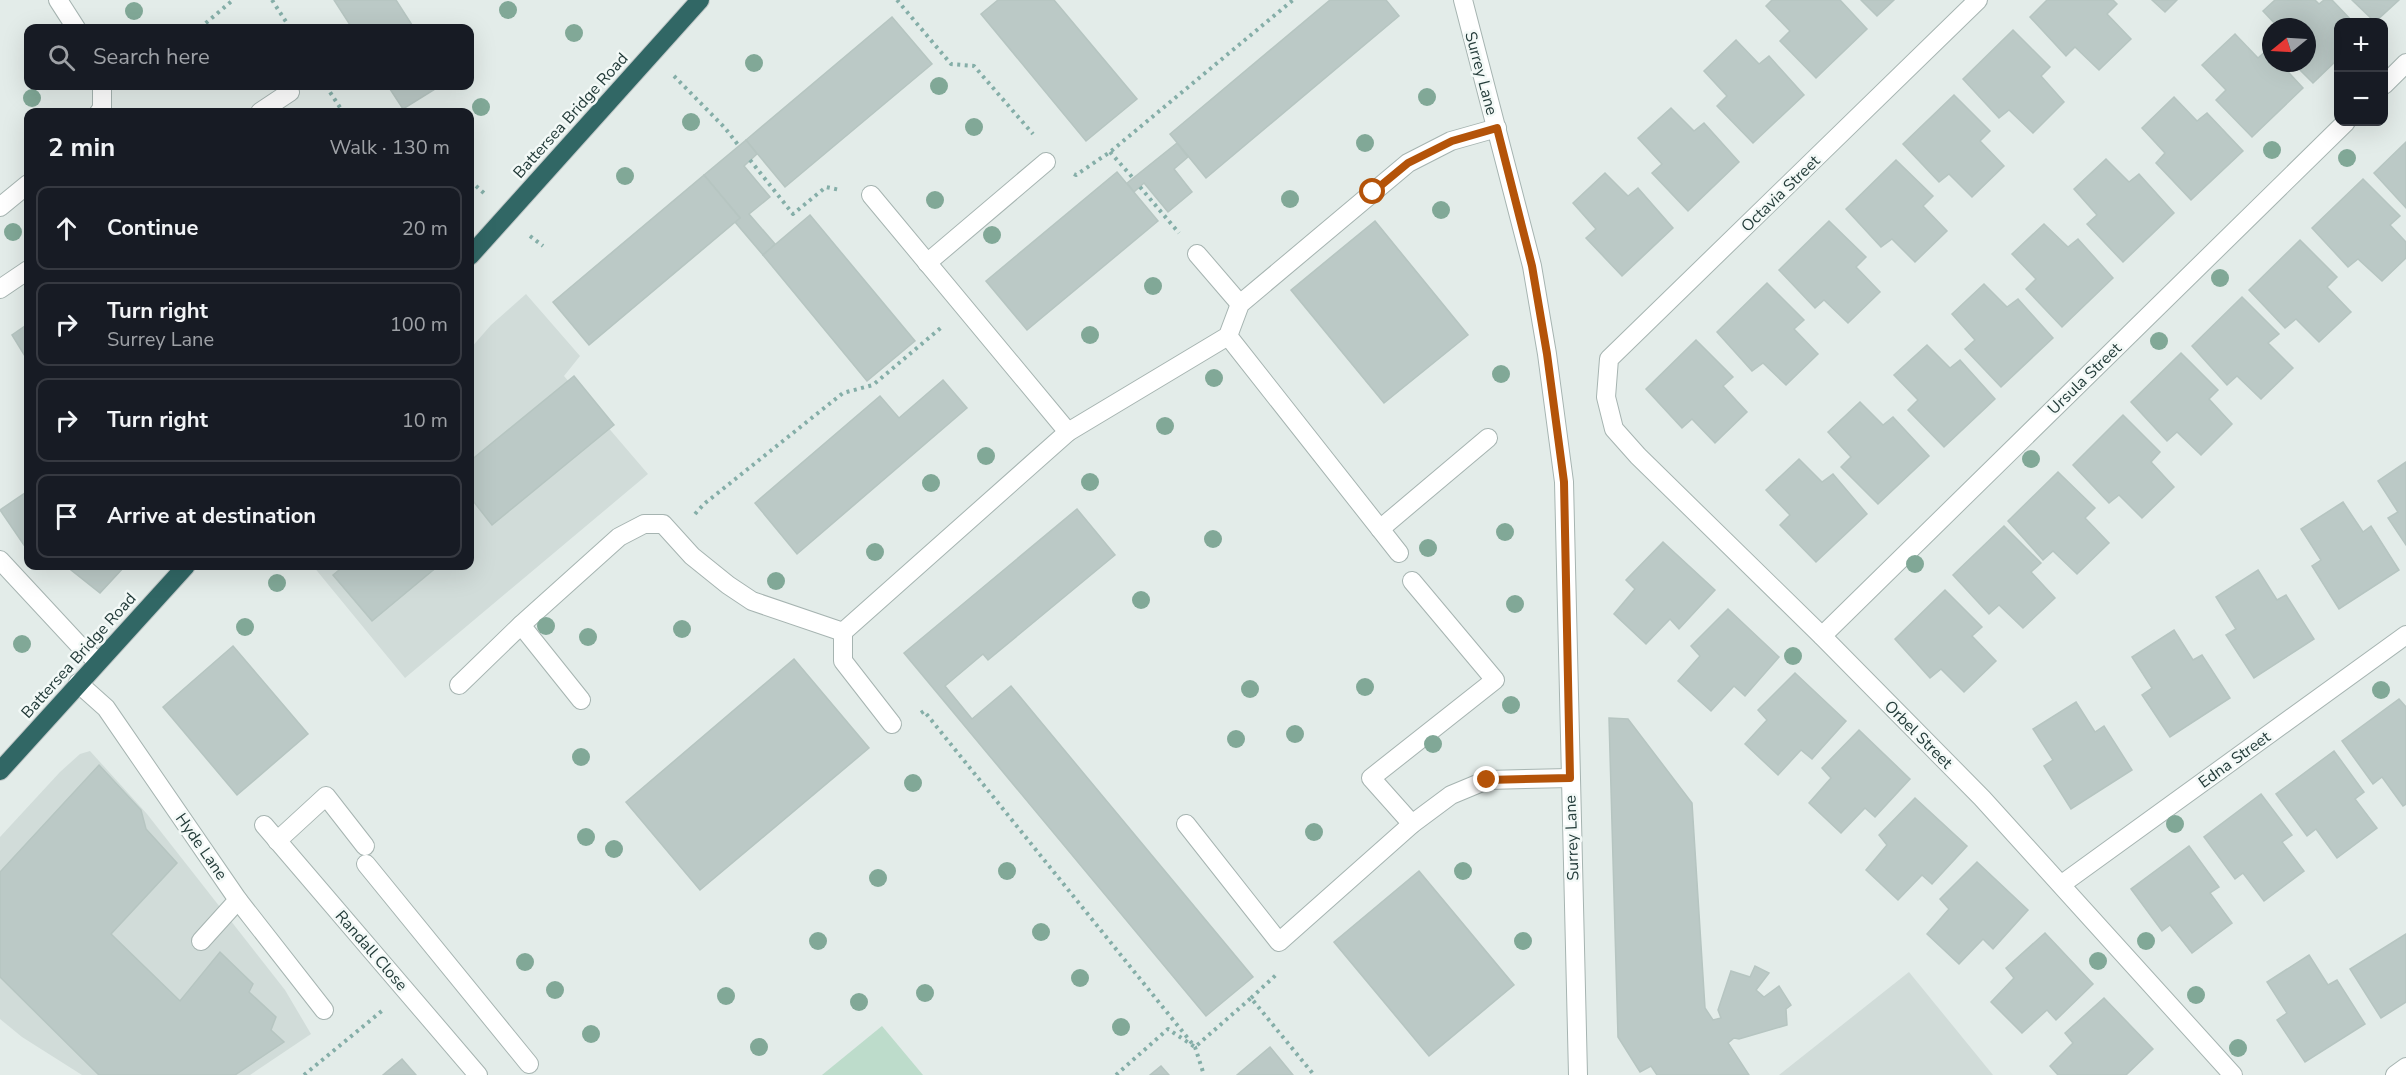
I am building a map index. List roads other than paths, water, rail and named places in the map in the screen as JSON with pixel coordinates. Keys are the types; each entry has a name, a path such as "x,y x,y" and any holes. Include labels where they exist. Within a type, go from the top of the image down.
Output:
{"highway":[{"name":"Battersea Bridge Road","path":"474,252 699,0"},
{"name":"Battersea Bridge Road","path":"0,771 182,570"}],"street":[{"path":"58,0 73,24"},
{"name":"Surrey Lane","path":"1463,0 1532,266 1547,354 1564,482 1578,1075"},
{"name":"Octavia Street","path":"1606,397 1609,359 1978,0"},
{"path":"2388,81 2406,63"},
{"path":"102,90 102,108"},
{"path":"266,108 290,92"},
{"name":"Ursula Street","path":"1822,636 2342,126"},
{"path":"892,724 843,661 843,632 1068,432 1228,336 1240,304 1408,163 1452,141 1497,128"},
{"path":"927,263 1046,162"},
{"path":"0,207 24,187"},
{"path":"871,195 1068,432"},
{"path":"1197,254 1240,304"},
{"path":"0,289 24,273"},
{"path":"1228,336 1399,553"},
{"name":"Orbel Street","path":"1606,397 1614,429 1638,456 1822,636 1982,798 2234,1075"},
{"path":"1380,529 1488,438"},
{"path":"459,685 521,625 619,537 644,524 663,524 692,556 752,601 843,632"},
{"path":"0,560 78,644 98,662"},
{"path":"1412,581 1495,680 1371,778 1412,824"},
{"path":"521,625 581,700"},
{"name":"Edna Street","path":"2062,884 2406,635"},
{"name":"Hyde Lane","path":"78,683 106,708 238,900 324,1010"},
{"path":"1186,824 1279,942 1412,824 1451,795 1487,780 1570,778"},
{"path":"277,841 326,796 365,855 530,1064"},
{"name":"Randall Close","path":"264,825 478,1075"},
{"path":"201,941 238,900"},
{"path":"2395,1075 2406,1067"}]}
